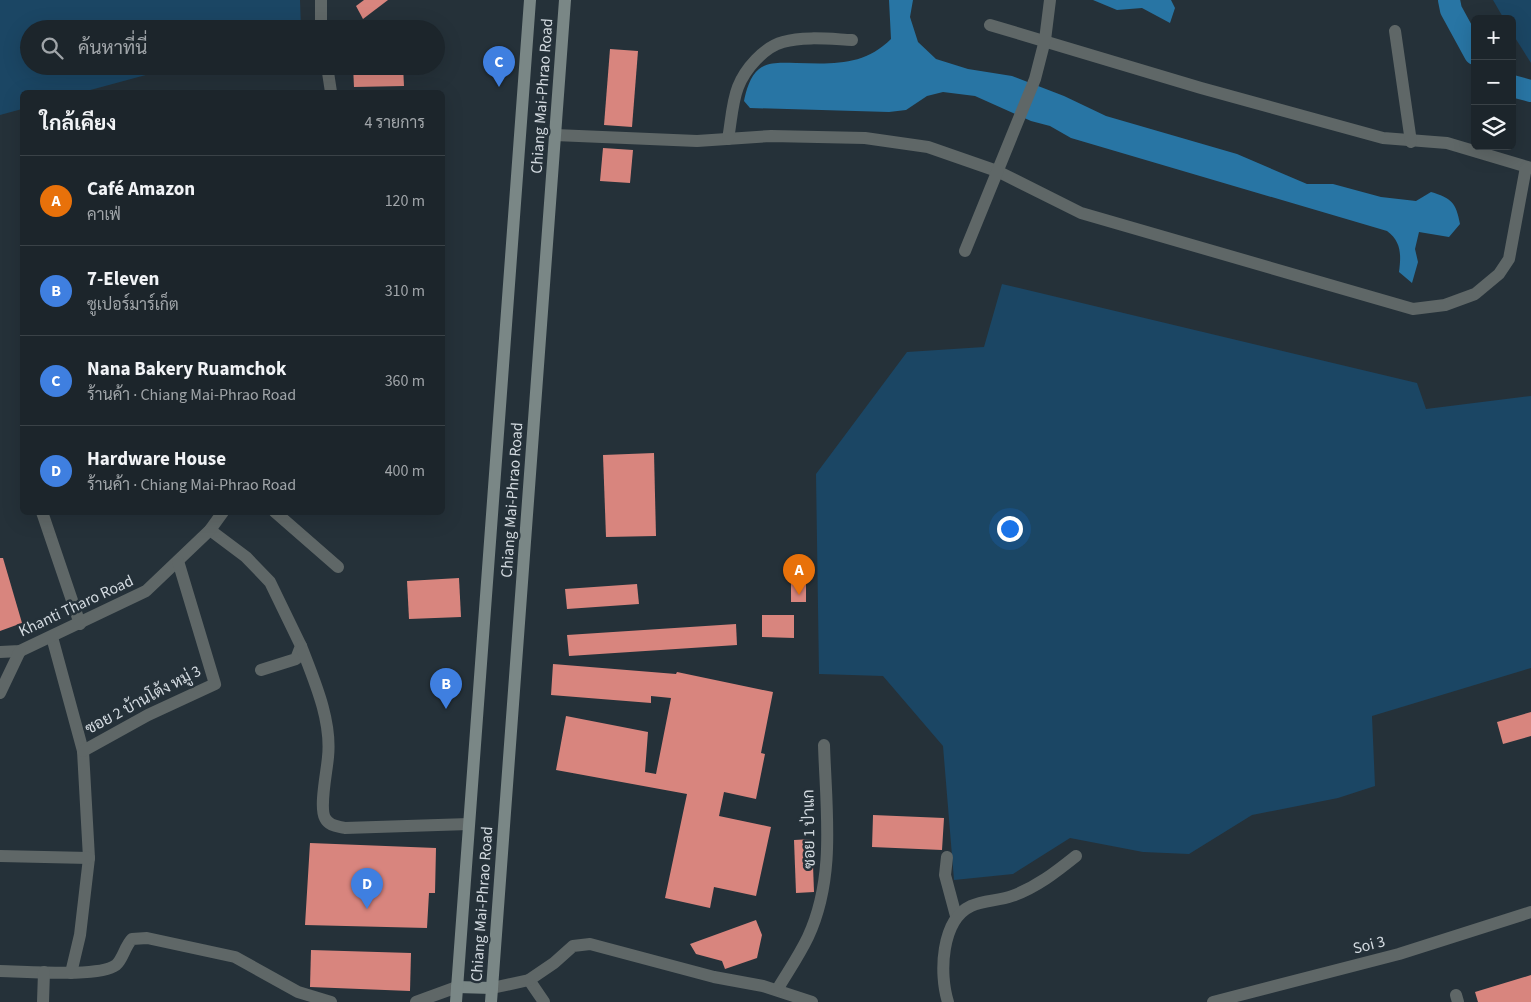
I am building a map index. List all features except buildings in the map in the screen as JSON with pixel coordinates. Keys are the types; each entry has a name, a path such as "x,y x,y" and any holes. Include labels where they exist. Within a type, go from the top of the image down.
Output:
{"main road":[{"name":"Chiang Mai-Phrao Road","path":"456,1002 530,0"},
{"name":"Chiang Mai-Phrao Road","path":"491,1002 565,0"},
{"path":"457,987 492,988"}],"street":[{"path":"321,0 321,20"},
{"path":"965,251 1035,79 1045,40 1050,0"},
{"path":"555,135 697,142 771,136 865,138 928,147 997,171 1081,213 1413,309 1445,305 1475,294 1499,274 1509,260 1529,167 1448,143 1411,142 1384,138 1210,91 990,25"},
{"path":"1395,31 1411,142"},
{"path":"728,139 737,88 745,73 765,53 782,42 809,39 852,40"},
{"path":"328,75 331,90"},
{"path":"43,515 80,624"},
{"name":"Khanti Tharo Road","path":"0,652 20,651 146,591 210,530 219,515"},
{"path":"278,515 338,567"},
{"path":"210,530 246,557 270,582 301,646 320,694 330,743 323,806 324,817 330,824 344,828 469,824"},
{"name":"ซอย 2 บ้านโต้ง หมู่ 3","path":"84,751 148,715 214,684 178,560"},
{"path":"52,636 84,751 89,858 80,935 70,973"},
{"path":"261,670 296,659 301,646"},
{"path":"0,693 20,651"},
{"name":"ซอย 1 ป่าแก","path":"777,990 808,938 819,907 826,878 828,852 824,745"},
{"path":"0,856 89,858"},
{"path":"948,1002 942,985 947,934 956,916 972,906 1011,897 1044,882 1076,856"},
{"path":"947,857 945,875 956,916"},
{"name":"Soi 3","path":"1213,1002 1399,954 1531,912"},
{"path":"0,970 70,973 109,969 118,964 126,945 132,939 147,938 235,957 298,992 331,1002"},
{"path":"492,988 529,980 554,963 573,946 590,944 714,977 777,990 812,1002"},
{"path":"43,1002 44,972"},
{"path":"529,980 544,1002"},
{"path":"416,1002 457,987"}],"shaded area":[{"path":"0,0 300,0 301,20 20,20 20,75 146,75 90,90 20,90 20,110 0,115"},
{"path":"889,0 913,0 910,17 918,42 936,59 968,69 1012,76 1064,96 1106,116 1237,154 1307,184 1333,184 1381,197 1416,201 1431,192 1443,196 1451,202 1457,211 1460,224 1449,237 1419,232 1415,249 1418,262 1412,283 1399,272 1400,255 1398,245 1387,231 1071,138 1050,126 1031,121 975,96 943,92 927,96 906,110 889,112 750,108 744,101 747,88 753,76 763,66 781,63 835,63 859,59 881,48 891,39"},
{"path":"1093,0 1171,0 1175,8 1170,23 1142,8 1117,10"},
{"path":"1493,0 1531,0 1531,63 1516,39 1516,15 1502,15"},
{"path":"1002,284 1417,383 1426,409 1531,396 1531,668 1372,716 1375,786 1338,798 1252,815 1189,854 1143,852 1070,838 1013,874 954,880 943,746 883,676 819,674 816,474 907,352 984,347"}],"waterway":[{"path":"1449,0 1451,10 1471,47"},
{"path":"1516,87 1531,91"}],"place":[{"name":"Nana Bakery Ruamchok","path":"499,87"},
{"name":"Café Amazon","path":"799,595"},
{"name":"7-Eleven","path":"446,709"},
{"name":"Hardware House","path":"367,909"}]}
